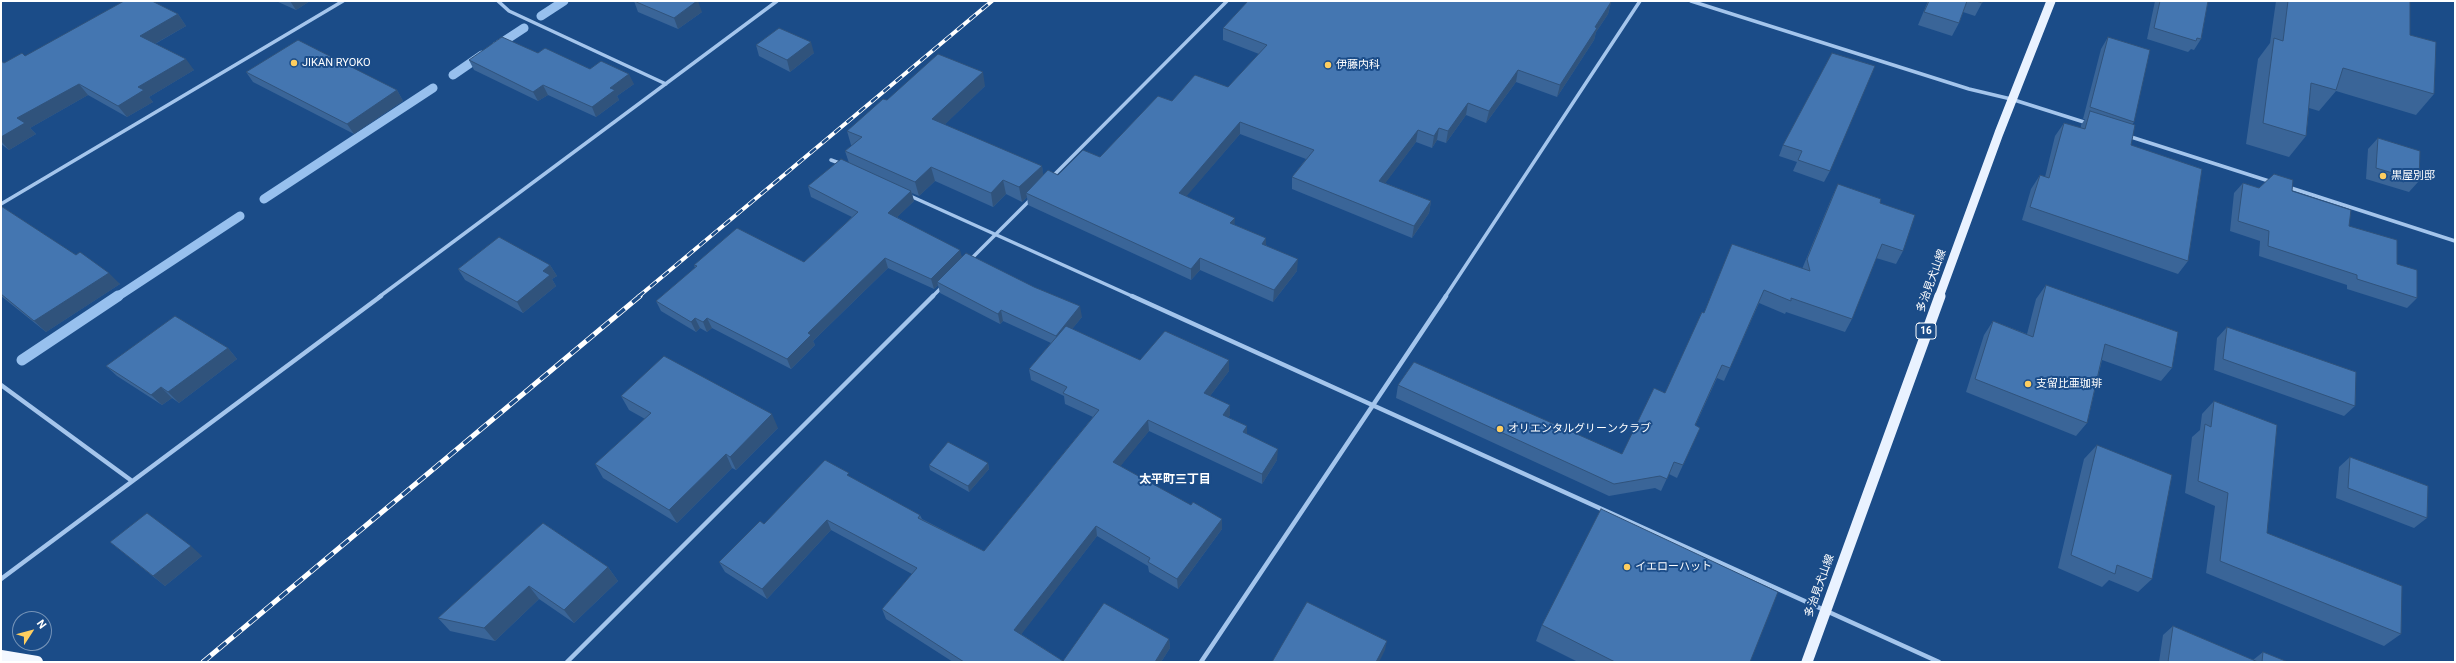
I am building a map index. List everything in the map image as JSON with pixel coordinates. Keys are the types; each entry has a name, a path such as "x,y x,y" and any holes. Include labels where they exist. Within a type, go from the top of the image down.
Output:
{"highway":[{"path":"1,656 37,662"}],"main road":[{"name":"多治見犬山線","path":"1807,662 1824,609 2011,99 2024,72 2051,1"}],"street":[{"path":"1,204 343,1"},
{"path":"498,1 509,11 666,84"},
{"path":"1,579 777,1"},
{"path":"1050,180 1226,1"},
{"path":"1200,662 1373,407 1640,1"},
{"path":"1691,1 1969,89 2011,99 2095,126"},
{"path":"2125,136 2275,183"},
{"path":"831,160 846,166"},
{"path":"2282,186 2455,241"},
{"path":"902,192 1373,407 1406,420 1939,662"},
{"path":"966,263 1033,196"},
{"path":"567,662 950,280"},
{"path":"1,385 132,481"}],"building":[{"path":"124,1 152,1 178,14 140,36 186,59 138,87 144,90 118,106 79,84 17,118 25,123 1,137 1,61 4,63 22,53 25,56"},
{"path":"634,1 697,1 674,18"},
{"path":"1248,1 1611,2 1595,27 1597,28 1560,85 1518,70 1489,111 1468,103 1448,131 1439,128 1434,136 1418,130 1379,181 1431,201 1414,226 1292,177 1314,150 1240,122 1179,193 1235,218 1230,223 1266,238 1262,244 1298,259 1274,290 1200,258 1191,269 1026,193 1048,170 1058,175 1083,150 1100,157 1158,96 1172,101 1195,75 1228,87 1267,45 1223,28"},
{"path":"1929,1 1967,1 1959,23 1924,12"},
{"path":"2160,1 2208,1 2201,39 2197,38 2196,41 2154,28"},
{"path":"2288,1 2410,1 2410,35 2436,42 2434,94 2343,68 2336,90 2311,83 2306,136 2263,123 2274,38 2283,41"},
{"path":"779,28 811,42 787,60 756,45"},
{"path":"502,37 538,53 545,48 590,69 601,61 629,74 610,88 615,90 592,107 543,85 533,92 469,60"},
{"path":"2108,37 2150,50 2134,122 2090,107"},
{"path":"298,40 397,90 347,124 246,72"},
{"path":"1832,53 1875,66 1830,171 1798,160 1802,151 1783,145"},
{"path":"938,54 983,72 932,119 1042,166 1019,187 1003,180 991,193 931,167 915,182 845,151 862,137 847,131 883,99 887,100"},
{"path":"2090,111 2135,125 2131,145 2202,169 2188,261 2030,207 2040,175 2049,178 2064,123 2085,129"},
{"path":"2378,138 2420,151 2419,181 2376,168"},
{"path":"841,159 911,191 888,213 960,250 931,279 885,258 808,333 811,335 787,359 707,318 703,322 695,318 691,322 656,301 697,266 694,265 737,228 804,262 858,212 808,186"},
{"path":"2274,174 2293,180 2292,191 2351,210 2349,226 2397,240 2397,264 2417,270 2417,298 2357,279 2357,275 2268,246 2269,231 2238,221 2243,183 2259,188"},
{"path":"1838,184 1881,199 1880,203 1915,215 1903,251 1882,244 1852,319 1791,298 1791,301 1764,290 1730,368 1722,365 1695,425 1700,428 1683,465 1674,462 1667,479 1660,476 1614,484 1398,385 1414,362 1622,454 1654,388 1665,393 1702,312 1704,313 1732,244 1810,271 1807,259"},
{"path":"1,206 76,255 80,252 109,273 34,321 1,294"},
{"path":"499,237 550,265 543,271 550,275 517,302 458,269"},
{"path":"966,253 1034,287 1080,306 1056,336 1001,310 998,314 937,282"},
{"path":"2046,285 2178,332 2172,368 2105,344 2087,423 1975,379 1993,321 2033,337"},
{"path":"175,316 228,348 168,392 161,387 151,395 106,366"},
{"path":"1066,326 1140,360 1165,331 1229,360 1204,393 1230,405 1223,415 1247,426 1243,432 1278,449 1262,474 1148,420 1113,462 1191,505 1193,502 1222,519 1177,579 1148,562 1150,558 1096,526 1014,630 1063,661 1104,603 1169,639 1155,662 964,662 882,609 917,568 827,520 762,589 719,562 760,521 764,524 825,460 849,473 847,475 920,515 918,518 984,551 1099,410 1063,393 1067,387 1029,369"},
{"path":"2227,327 2356,372 2355,406 2223,359"},
{"path":"664,356 772,414 730,457 726,454 669,510 595,464 651,413 621,396"},
{"path":"2214,401 2277,425 2267,533 2402,586 2401,634 2220,561 2228,493 2198,481 2205,424 2211,427"},
{"path":"948,442 988,463 968,486 929,465"},
{"path":"2097,445 2172,475 2152,579 2117,565 2115,574 2071,555"},
{"path":"2350,457 2428,486 2427,518 2348,488"},
{"name":"イエローハット","path":"1601,509 1778,592 1750,662 1615,662 1542,625"},
{"path":"147,513 191,546 153,576 110,542"},
{"path":"543,523 608,567 564,610 529,586 484,628 438,618"},
{"path":"1307,602 1387,641 1376,662 1272,662"},
{"path":"2173,626 2258,662 2168,662"},
{"path":"2263,652 2288,662 2262,662"}],"waterway":[{"path":"541,16 564,1"},
{"path":"495,47 524,28"},
{"path":"453,75 482,55"},
{"path":"264,199 433,88"},
{"path":"117,297 240,216"},
{"path":"22,360 118,296"}],"railway":[{"path":"638,297 992,1"},
{"path":"203,662 640,296"}],"place":[{"name":"JIKAN RYOKO","path":"294,63"},
{"name":"伊藤内科","path":"1328,65"},
{"name":"黒屋別邸","path":"2383,176"},
{"name":"支留比亜珈琲","path":"2028,384"},
{"name":"オリエンタルグリーンクラブ","path":"1500,429"},
{"name":"イエローハット","path":"1627,567"}],"district":[{"name":"太平町三丁目","path":"1175,480"}]}
